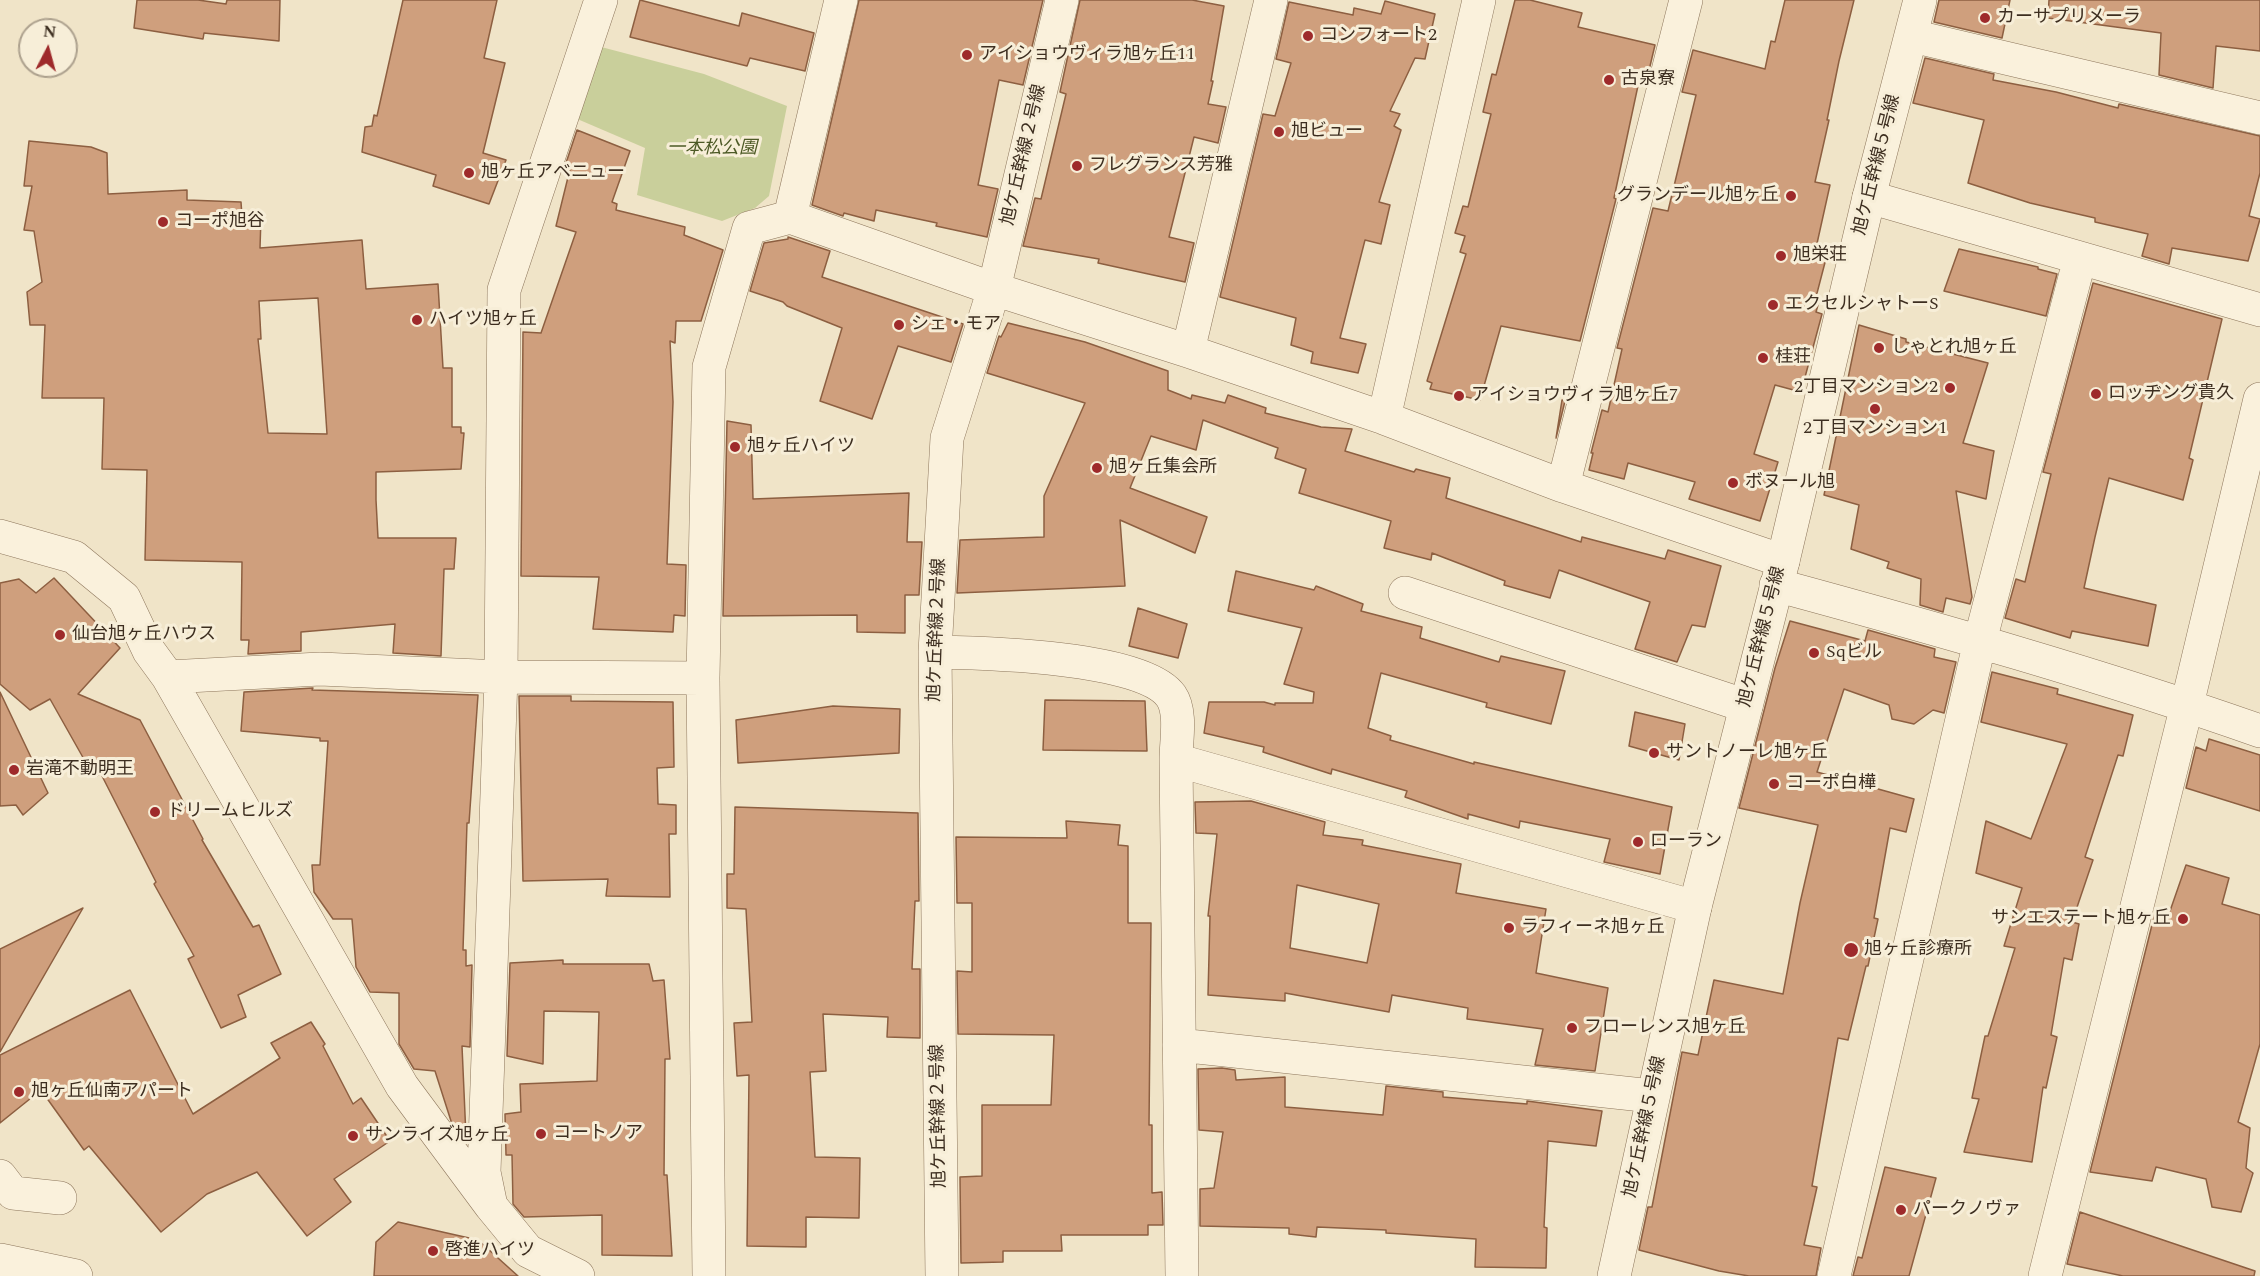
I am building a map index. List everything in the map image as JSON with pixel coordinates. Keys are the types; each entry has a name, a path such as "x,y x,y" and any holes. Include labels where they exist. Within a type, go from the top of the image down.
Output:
{"street":[{"path":"491,1206 484,1172 501,677 504,290 602,0"},
{"path":"790,217 841,0"},
{"name":"旭ケ丘幹線２号線","path":"942,1276 935,652 947,438 994,289 1062,0"},
{"path":"1188,351 1271,0"},
{"path":"1384,418 1479,0"},
{"path":"1563,486 1686,0"},
{"name":"旭ケ丘幹線５号線","path":"1614,1276 1695,907 1779,573 1869,197 1920,0"},
{"path":"1912,36 2260,118"},
{"path":"1869,197 2260,310"},
{"path":"709,1276 703,678 710,367 749,228 790,217 994,289 1188,351 1384,418 1563,486 1779,573 1980,641 2187,705 2260,731"},
{"path":"1834,1276 1980,641 2080,258"},
{"path":"2045,1276 2187,705 2251,478 2260,399"},
{"path":"0,536 74,557 124,598 149,651 168,677 402,1086 491,1206 528,1251 578,1276"},
{"path":"1405,593 1746,706"},
{"path":"935,652 1022,654 1100,665 1159,685 1172,697 1177,711 1182,1276"},
{"path":"168,677 320,669 501,677 703,678"},
{"path":"1176,760 1695,907"},
{"path":"1179,1045 1652,1096"},
{"path":"0,1176 13,1193 60,1198"},
{"path":"0,1260 76,1276"}],"green space":[{"name":"一本松公園","path":"586,43 704,74 787,106 769,196 755,208 722,221 637,195 645,148 561,112"}],"building":[{"path":"137,0 198,0 226,4 227,0 280,0 279,41 204,33 203,39 134,28"},
{"path":"403,0 497,0 484,58 505,63 483,153 506,160 489,204 433,186 436,175 362,152 365,127 372,126 374,115 377,116"},
{"path":"640,0 739,26 742,13 814,33 805,71 750,58 747,66 630,37"},
{"path":"859,0 1043,0 1023,85 999,80 978,185 998,189 987,237 876,210 874,221 844,213 843,216 812,205"},
{"path":"1080,0 1192,0 1224,6 1208,104 1226,107 1218,143 1194,137 1169,237 1194,243 1185,282 1098,263 1099,259 1023,246 1035,198 1041,199 1066,94 1060,92"},
{"path":"1515,0 1530,0 1582,13 1578,27 1655,45 1646,83 1639,81 1614,198 1616,199 1580,341 1501,326 1480,400 1430,389 1432,383 1427,381 1466,254 1460,252 1465,236 1455,233 1463,206 1468,207 1491,114 1483,112 1492,74 1496,75"},
{"path":"1785,0 1854,0 1839,61 1815,182 1830,185 1816,248 1828,251 1816,297 1820,298 1816,312 1822,314 1801,392 1775,385 1754,454 1778,462 1760,521 1689,499 1695,482 1628,463 1624,479 1589,470 1602,410 1608,412 1622,349 1617,348 1653,208 1668,211 1696,95 1682,92 1693,50 1765,69 1771,41 1775,42"},
{"name":"カーサプリメーラ","path":"1939,0 2010,0 2002,38 1934,22"},
{"path":"2049,0 2260,0 2260,51 2216,46 2213,88 2159,75 2161,33 2048,18"},
{"path":"1385,1 1435,14 1425,59 1415,58 1390,111 1400,114 1394,126 1401,130 1379,202 1390,205 1381,244 1365,240 1340,338 1366,344 1358,373 1311,363 1313,352 1291,345 1296,318 1220,297 1263,114 1275,116 1291,63 1276,59 1289,2 1353,15 1354,8 1381,14"},
{"path":"1925,58 1994,74 1993,80 2056,92 2118,108 2119,104 2260,136 2260,173 2249,216 2260,219 2248,261 2172,248 2169,264 2142,256 2148,234 2095,222 2095,218 2030,203 1968,183 1984,120 1913,103"},
{"path":"577,130 630,151 612,202 617,204 616,210 685,227 684,235 723,250 701,321 676,321 675,343 670,341 673,402 667,564 686,565 685,616 674,615 673,632 593,629 599,577 521,576 523,332 541,333 576,232 556,226 571,165 566,163"},
{"path":"29,141 91,147 107,153 108,194 187,190 187,200 241,202 242,216 261,217 260,248 362,240 366,289 438,284 443,368 452,368 452,427 461,427 461,433 464,433 461,469 376,472 376,500 378,538 456,538 454,569 444,569 441,656 393,653 395,624 301,632 301,651 248,654 249,640 241,640 242,562 145,560 147,470 102,469 104,398 42,398 45,325 30,325 27,292 42,282 34,231 24,230 32,186 24,186","holes":["318,298 327,434 268,433 258,339 261,339 259,301"]},
{"path":"788,237 830,251 822,277 963,324 951,362 898,346 872,419 820,401 842,328 787,306 783,302 750,291 764,243 788,239"},
{"path":"1959,249 2038,267 2038,269 2057,274 2046,316 1944,291"},
{"path":"2093,283 2222,319 2189,458 2193,460 2183,500 2109,478 2095,537 2084,588 2156,605 2148,646 2072,631 2070,638 2005,618 2016,579 2025,582 2051,474 2043,472"},
{"path":"1008,323 1085,342 1168,371 1168,390 1191,399 1192,395 1225,403 1228,395 1266,408 1265,413 1321,427 1352,429 1345,451 1414,472 1416,469 1450,478 1446,498 1581,542 1582,537 1665,559 1668,550 1721,566 1705,627 1692,625 1677,662 1635,649 1650,602 1559,570 1550,598 1504,585 1505,581 1432,553 1431,560 1384,548 1391,521 1299,493 1306,469 1275,458 1278,448 1203,420 1196,450 1151,436 1130,488 1207,517 1195,553 1120,520 1125,586 957,593 960,540 1044,537 1044,496 1085,403 987,373 999,336 1001,337"},
{"path":"1859,325 1906,339 1906,342 1988,363 1963,443 1994,451 1986,499 1956,491 1972,597 1970,604 1946,598 1943,612 1920,605 1921,579 1887,568 1889,562 1851,549 1859,505 1824,495"},
{"path":"1562,400 1565,401 1556,438"},
{"path":"727,421 751,425 753,499 909,493 907,542 922,542 919,595 905,595 905,633 857,632 857,615 723,616"},
{"path":"1236,571 1314,590 1316,586 1363,604 1361,611 1422,627 1420,638 1499,662 1501,656 1565,671 1551,724 1486,707 1487,703 1381,673 1368,728 1391,736 1390,740 1474,764 1474,762 1672,807 1660,874 1604,862 1610,839 1520,821 1519,828 1468,814 1468,819 1405,797 1407,791 1332,769 1331,774 1263,752 1264,747 1204,733 1209,702 1264,702 1275,705 1275,703 1313,703 1314,692 1284,684 1302,628 1228,611"},
{"path":"54,578 120,648 78,694 140,720 202,840 253,927 259,925 281,974 238,995 246,1017 221,1028 188,959 194,956 154,884 156,882 101,774 94,777 50,699 30,710 0,684 0,583 19,579 36,593"},
{"path":"1138,608 1187,624 1178,658 1129,646"},
{"path":"1790,621 1865,641 1868,630 1935,649 1934,657 1956,662 1944,713 1933,710 1914,724 1892,719 1889,705 1844,689 1817,772 1914,799 1906,832 1890,828 1874,918 1878,919 1868,966 1866,966 1848,1040 1838,1038 1812,1186 1817,1187 1804,1245 1821,1248 1816,1276 1749,1276 1719,1271 1639,1250 1648,1207 1652,1207 1682,1052 1698,1055 1714,980 1783,994 1800,903 1818,825 1739,808 1775,668"},
{"path":"1992,672 2058,689 2057,694 2133,715 2123,756 2118,755 2085,857 2093,860 2072,922 2079,924 2072,960 2064,958 2051,1035 2057,1037 2046,1088 2043,1087 2032,1162 1964,1152 1979,1099 1972,1098 1985,1036 1988,1036 2015,948 2004,946 2022,888 1976,873 1986,821 2031,839 2067,744 1981,722"},
{"path":"313,688 312,690 478,695 469,823 467,823 463,950 466,950 466,966 472,965 470,1047 462,1046 466,1137 464,1138 451,1121 435,1071 414,1069 399,1044 399,993 370,992 356,967 352,919 333,919 314,892 312,865 320,865 328,741 320,741 320,738 241,731 244,692"},
{"name":"岩滝不動明王","path":"0,692 48,793 23,815 16,805 0,806"},
{"path":"519,696 571,696 571,701 673,702 674,767 657,768 658,804 676,805 676,834 669,834 670,897 606,896 608,879 523,881"},
{"path":"1045,700 1145,701 1147,751 1043,750"},
{"path":"833,706 900,709 899,753 738,763 736,720"},
{"path":"1635,712 1685,724 1679,760 1629,746"},
{"path":"2209,739 2260,755 2260,811 2186,788 2196,747 2206,751"},
{"path":"1251,801 1325,822 1323,835 1363,840 1362,845 1461,864 1456,893 1546,909 1536,973 1608,988 1595,1071 1535,1065 1543,1029 1467,1019 1468,1008 1392,995 1389,1012 1285,993 1285,1001 1208,995 1210,916 1208,916 1217,834 1196,833 1195,802","holes":["1297,885 1379,904 1367,963 1290,948"]},
{"path":"735,807 918,813 919,901 915,901 912,969 920,969 920,1038 887,1037 888,1017 823,1014 826,1071 810,1072 815,1157 860,1158 859,1218 806,1217 806,1247 747,1246 749,1075 737,1076 734,1023 752,1022 746,909 727,908 727,874 734,874"},
{"path":"1066,821 1120,825 1118,845 1128,846 1128,923 1151,923 1149,1125 1152,1125 1152,1193 1162,1192 1163,1225 1148,1225 1148,1235 1061,1235 1062,1251 1003,1251 1003,1262 961,1263 960,1177 982,1176 982,1105 1051,1105 1054,1035 958,1034 957,971 972,972 972,903 957,903 956,837 1067,838"},
{"path":"2186,865 2229,878 2222,904 2260,915 2260,1044 2238,1122 2250,1128 2246,1168 2253,1173 2241,1212 2212,1207 2206,1179 2156,1167 2152,1181 2090,1172 2156,909 2170,911"},
{"path":"83,908 0,1052 0,949"},
{"path":"563,960 563,964 649,964 653,981 664,980 670,1059 665,1059 664,1175 667,1175 672,1256 602,1255 602,1215 524,1217 513,1204 512,1155 506,1155 505,1114 521,1112 520,1084 597,1081 599,1012 544,1011 543,1064 507,1056 510,963"},
{"path":"130,990 193,1114 280,1058 271,1043 311,1022 325,1044 323,1046 353,1104 361,1098 390,1141 334,1179 351,1202 307,1236 257,1172 207,1194 161,1232 89,1146 84,1150 41,1090 0,1123 0,1055"},
{"path":"1198,1069 1235,1070 1236,1080 1285,1077 1285,1107 1383,1115 1386,1086 1443,1092 1443,1097 1527,1104 1527,1101 1602,1111 1596,1146 1548,1141 1544,1227 1547,1228 1546,1268 1475,1267 1476,1239 1386,1233 1386,1230 1317,1227 1316,1237 1289,1234 1289,1228 1200,1226 1200,1189 1214,1188 1223,1132 1199,1130"},
{"name":"パークノヴァ","path":"1885,1167 1936,1178 1909,1276 1853,1276 1858,1257 1862,1258"},
{"path":"2080,1212 2255,1271 2254,1276 2123,1276 2067,1264"},
{"name":"啓進ハイツ","path":"398,1222 478,1240 518,1276 374,1276 376,1242"}],"place":[{"name":"カーサプリメーラ","path":"1985,18"},
{"name":"コンフォート2","path":"1308,36"},
{"name":"アイショウヴィラ旭ヶ丘11","path":"967,55"},
{"name":"古泉寮","path":"1609,80"},
{"name":"旭ビュー","path":"1279,132"},
{"name":"フレグランス芳雅","path":"1077,166"},
{"name":"旭ヶ丘アベニュー","path":"469,173"},
{"name":"グランデール旭ヶ丘","path":"1791,196"},
{"name":"コーポ旭谷","path":"163,222"},
{"name":"旭栄荘","path":"1781,256"},
{"name":"エクセルシャトーS","path":"1773,305"},
{"name":"ハイツ旭ヶ丘","path":"417,320"},
{"name":"シェ・モア","path":"899,325"},
{"name":"しゃとれ旭ヶ丘","path":"1879,348"},
{"name":"桂荘","path":"1763,358"},
{"name":"2丁目マンション2","path":"1950,388"},
{"name":"ロッヂング貴久","path":"2096,394"},
{"name":"アイショウヴィラ旭ヶ丘7","path":"1459,396"},
{"name":"2丁目マンション1","path":"1875,409"},
{"name":"旭ヶ丘ハイツ","path":"735,447"},
{"name":"旭ヶ丘集会所","path":"1097,468"},
{"name":"ボヌール旭","path":"1733,483"},
{"name":"仙台旭ヶ丘ハウス","path":"60,635"},
{"name":"Sqビル","path":"1814,653"},
{"name":"サントノーレ旭ヶ丘","path":"1654,753"},
{"name":"岩滝不動明王","path":"14,770"},
{"name":"コーポ白樺","path":"1774,784"},
{"name":"ドリームヒルズ","path":"155,812"},
{"name":"ローラン","path":"1638,842"},
{"name":"サンエステート旭ヶ丘","path":"2183,919"},
{"name":"ラフィーネ旭ヶ丘","path":"1509,928"},
{"name":"旭ヶ丘診療所","path":"1851,950"},
{"name":"フローレンス旭ヶ丘","path":"1572,1028"},
{"name":"旭ヶ丘仙南アパート","path":"19,1092"},
{"name":"コートノア","path":"541,1134"},
{"name":"サンライズ旭ヶ丘","path":"353,1136"},
{"name":"パークノヴァ","path":"1901,1210"},
{"name":"啓進ハイツ","path":"433,1251"}]}
